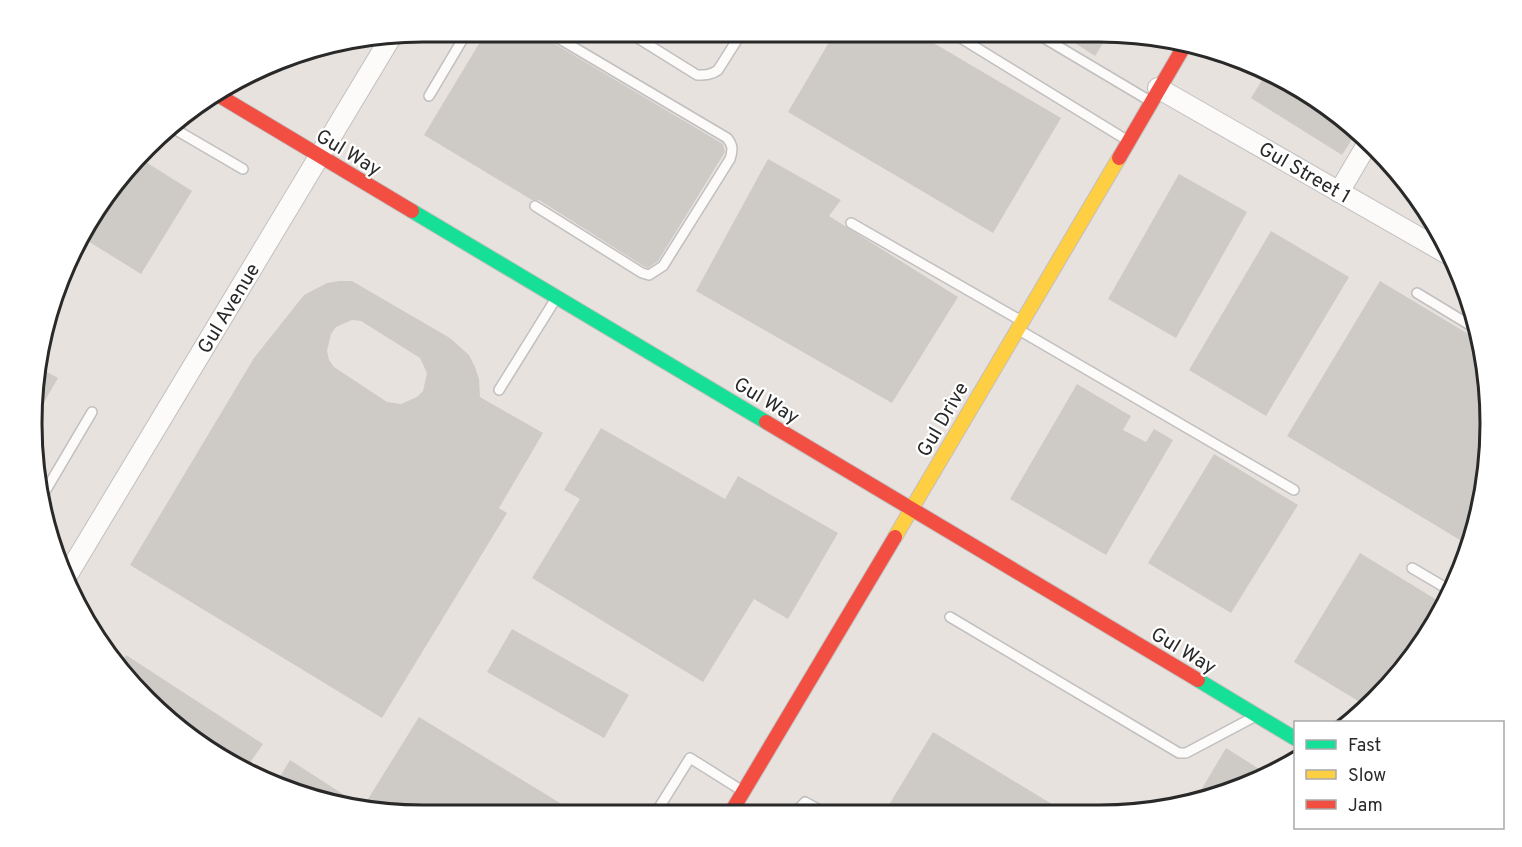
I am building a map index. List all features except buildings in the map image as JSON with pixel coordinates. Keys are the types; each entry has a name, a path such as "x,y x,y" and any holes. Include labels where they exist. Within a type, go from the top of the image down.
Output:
{"street":[{"name":"Gul Avenue","path":"71,569 387,44"},
{"name":"Gul Drive","path":"738,805 743,791 812,679 1181,51"},
{"name":"Gul Street 1","path":"1154,94 1339,192 1437,248"},
{"name":"Gul Way","path":"224,99 1294,738"},
{"path":"1339,192 1364,150"}],"lane":[{"path":"429,96 461,42"},
{"path":"535,206 642,273 649,275 663,266 730,159 733,149 727,138 565,42"},
{"path":"644,42 697,75 705,75 713,74 718,70 736,42"},
{"path":"966,42 1127,140"},
{"path":"1053,42 1154,94"},
{"path":"179,131 243,169"},
{"path":"851,223 1294,490"},
{"path":"1417,293 1466,322"},
{"path":"499,390 556,297"},
{"path":"47,488 92,412"},
{"path":"1412,568 1443,587"},
{"path":"950,617 1179,753 1186,753 1256,716"},
{"path":"661,805 690,758 743,791"}],"traffic: fast":[{"path":"412,211 766,422"},
{"path":"1198,680 1294,738"}],"traffic: slow":[{"path":"895,537 1119,158"}],"traffic: jam":[{"path":"1119,158 1181,51"},
{"path":"224,99 412,211"},
{"path":"766,422 1198,680"},
{"path":"735,805 895,537"}]}
